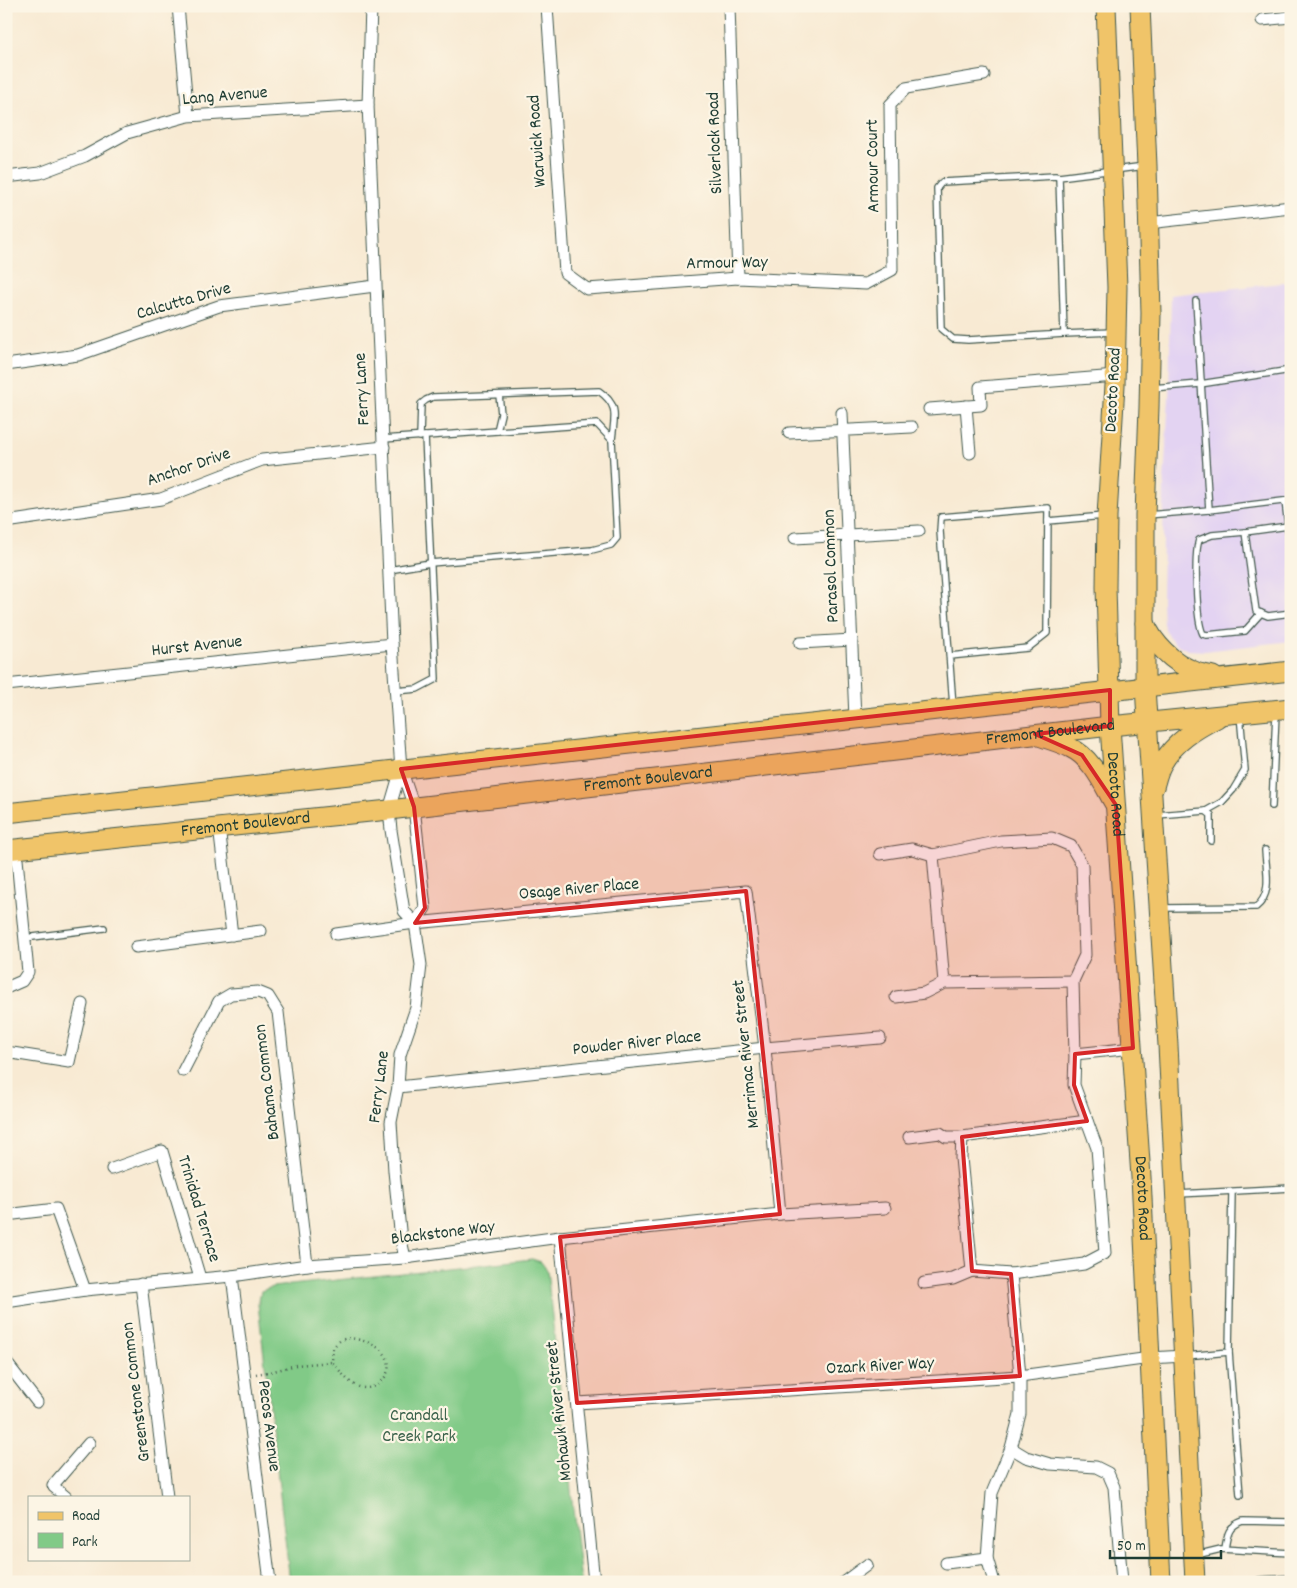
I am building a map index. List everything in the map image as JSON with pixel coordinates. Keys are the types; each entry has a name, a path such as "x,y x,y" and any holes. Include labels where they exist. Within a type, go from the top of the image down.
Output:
{"main road":[{"name":"Decoto Road","path":"1106,6 1117,287 1116,376 1107,516 1106,587 1110,726 1133,1048 1162,1582"},
{"name":"Decoto Road","path":"1140,6 1151,313 1145,515 1146,722 1168,1045 1195,1582"},
{"path":"1144,618 1149,632 1156,642 1178,663 1194,672 1226,678"},
{"name":"Fremont Boulevard","path":"6,813 1291,671"},
{"name":"Fremont Boulevard","path":"11,850 389,810 1035,734 1284,708"},
{"path":"1151,795 1162,764 1174,747 1196,729 1232,714"},
{"path":"1035,734 1073,749 1082,755 1090,764 1116,805"}],"street":[{"path":"178,6 188,116"},
{"name":"Ferry Lane","path":"371,6 368,105 392,644 401,769 414,807 425,908 415,923"},
{"name":"Warwick Road","path":"547,6 565,273"},
{"name":"Silverlock Road","path":"729,6 738,278"},
{"path":"1262,20 1291,17"},
{"name":"Armour Court","path":"892,270 890,105 906,88 984,75"},
{"name":"Lang Avenue","path":"6,177 40,173 85,156 127,134 188,116 368,105"},
{"path":"1148,223 1291,207"},
{"name":"Armour Way","path":"565,273 587,289 738,278 866,284 892,270"},
{"name":"Calcutta Drive","path":"6,365 78,355 219,306 375,286"},
{"path":"929,409 981,405 980,387 1116,376"},
{"path":"966,406 970,453"},
{"name":"Parasol Common","path":"842,413 855,718"},
{"path":"789,433 912,427"},
{"name":"Anchor Drive","path":"6,522 161,499 262,460 384,443"},
{"path":"794,538 919,531"},
{"path":"800,643 852,640"},
{"name":"Hurst Avenue","path":"6,686 392,644"},
{"name":"Ferry Lane","path":"401,769 389,810 404,911 415,923 421,965 416,1008 400,1055 398,1087 391,1122 401,1240 405,1258"},
{"path":"219,827 232,935"},
{"path":"880,854 912,849 933,855 1001,841 1052,838 1071,846 1082,865 1085,955 1073,981 1074,1085 1097,1148 1105,1254 1084,1264 1011,1274 972,1271 953,1279 924,1284"},
{"path":"6,988 22,981 28,972 25,938 11,850"},
{"path":"933,855 944,983"},
{"name":"Osage River Place","path":"336,934 415,923 746,891"},
{"name":"Merrimac River Street","path":"746,891 765,1048 780,1214"},
{"path":"136,947 261,931"},
{"path":"896,997 924,993 944,983 1073,981"},
{"name":"Bahama Common","path":"183,1071 219,1001 231,994 258,992 268,996 278,1012 307,1265"},
{"path":"6,1052 69,1062 82,1004"},
{"name":"Powder River Place","path":"398,1087 765,1048 880,1038"},
{"path":"1075,1054 1133,1048"},
{"path":"909,1137 940,1133 946,1137 962,1137 1087,1121"},
{"path":"962,1137 962,1158 972,1271"},
{"name":"Trinidad Terrace","path":"112,1169 162,1151 200,1278"},
{"name":"Blackstone Way","path":"6,1302 85,1290 232,1276 307,1265 405,1258 560,1237 780,1214 885,1208"},
{"path":"6,1215 56,1209 85,1290"},
{"name":"Mohawk River Street","path":"560,1237 594,1582"},
{"path":"994,1582 987,1558 992,1493 1011,1448 1020,1414 1020,1376 1011,1274"},
{"name":"Pecos Avenue","path":"232,1276 270,1582"},
{"name":"Greenstone Common","path":"141,1284 167,1496"},
{"name":"Ozark River Way","path":"577,1402 1020,1376 1150,1358 1184,1356"},
{"path":"6,1362 37,1402"},
{"path":"65,1496 53,1485 90,1443"},
{"path":"1011,1448 1026,1457 1050,1464 1096,1467 1108,1473 1114,1486 1122,1582"},
{"path":"946,1563 987,1558"},
{"path":"844,1582 868,1565"}],"lane":[{"path":"1116,332 968,340 953,339 941,328 937,188 942,182 1059,177 1147,166"},
{"path":"1059,177 1064,334"},
{"path":"1196,301 1209,510"},
{"path":"1150,388 1200,384 1291,370"},
{"path":"389,570 430,563 592,550 611,545 617,538 612,440 615,411 609,398 599,391 433,398 421,404 430,563 436,679 417,689 396,691"},
{"path":"497,431 501,414 499,395"},
{"path":"384,443 423,437 597,424 612,440"},
{"path":"1145,515 1288,501 1291,552"},
{"path":"950,656 1028,648 1047,633 1048,508 941,517 940,531 954,708"},
{"path":"1048,521 1107,516"},
{"path":"1261,613 1245,631 1203,634 1198,616 1196,553 1199,540 1212,535 1288,526"},
{"path":"1245,532 1256,611 1268,616 1291,613"},
{"path":"1272,806 1284,708"},
{"path":"1152,816 1206,811 1222,802 1233,790 1245,770 1232,714"},
{"path":"1206,811 1212,815 1211,841"},
{"path":"1159,908 1256,907 1264,902 1268,891 1265,850"},
{"path":"25,938 104,928"},
{"path":"1176,1194 1291,1188"},
{"path":"1232,1192 1229,1352 1240,1495"},
{"path":"1184,1356 1229,1352"},
{"path":"1225,1549 1227,1532 1243,1521 1291,1522"},
{"path":"1194,1556 1225,1549 1291,1553"},
{"path":"1256,1582 1259,1580 1291,1578"}],"path":[{"path":"350,1337 375,1344 387,1355 390,1364 383,1380 377,1385 366,1388 351,1383 332,1362 333,1348 343,1339 350,1337"},
{"path":"244,1375 274,1372 296,1365 332,1362"}],"highlighted area":[{"path":"1110,690 1110,726 1035,734 1082,755 1116,805 1133,1048 1075,1054 1074,1085 1087,1121 962,1137 972,1271 1011,1274 1020,1376 577,1403 560,1237 780,1214 746,891 415,923 425,908 414,807 401,769"}],"shaded area":[{"path":"1291,282 1291,641 1205,651 1188,650 1176,644 1168,636 1163,624 1164,480 1169,396 1171,295"}],"green space":[{"name":"Crandall Creek Park","path":"532,1259 541,1262 547,1270 581,1582 290,1582 258,1304 261,1291 272,1287"}]}
